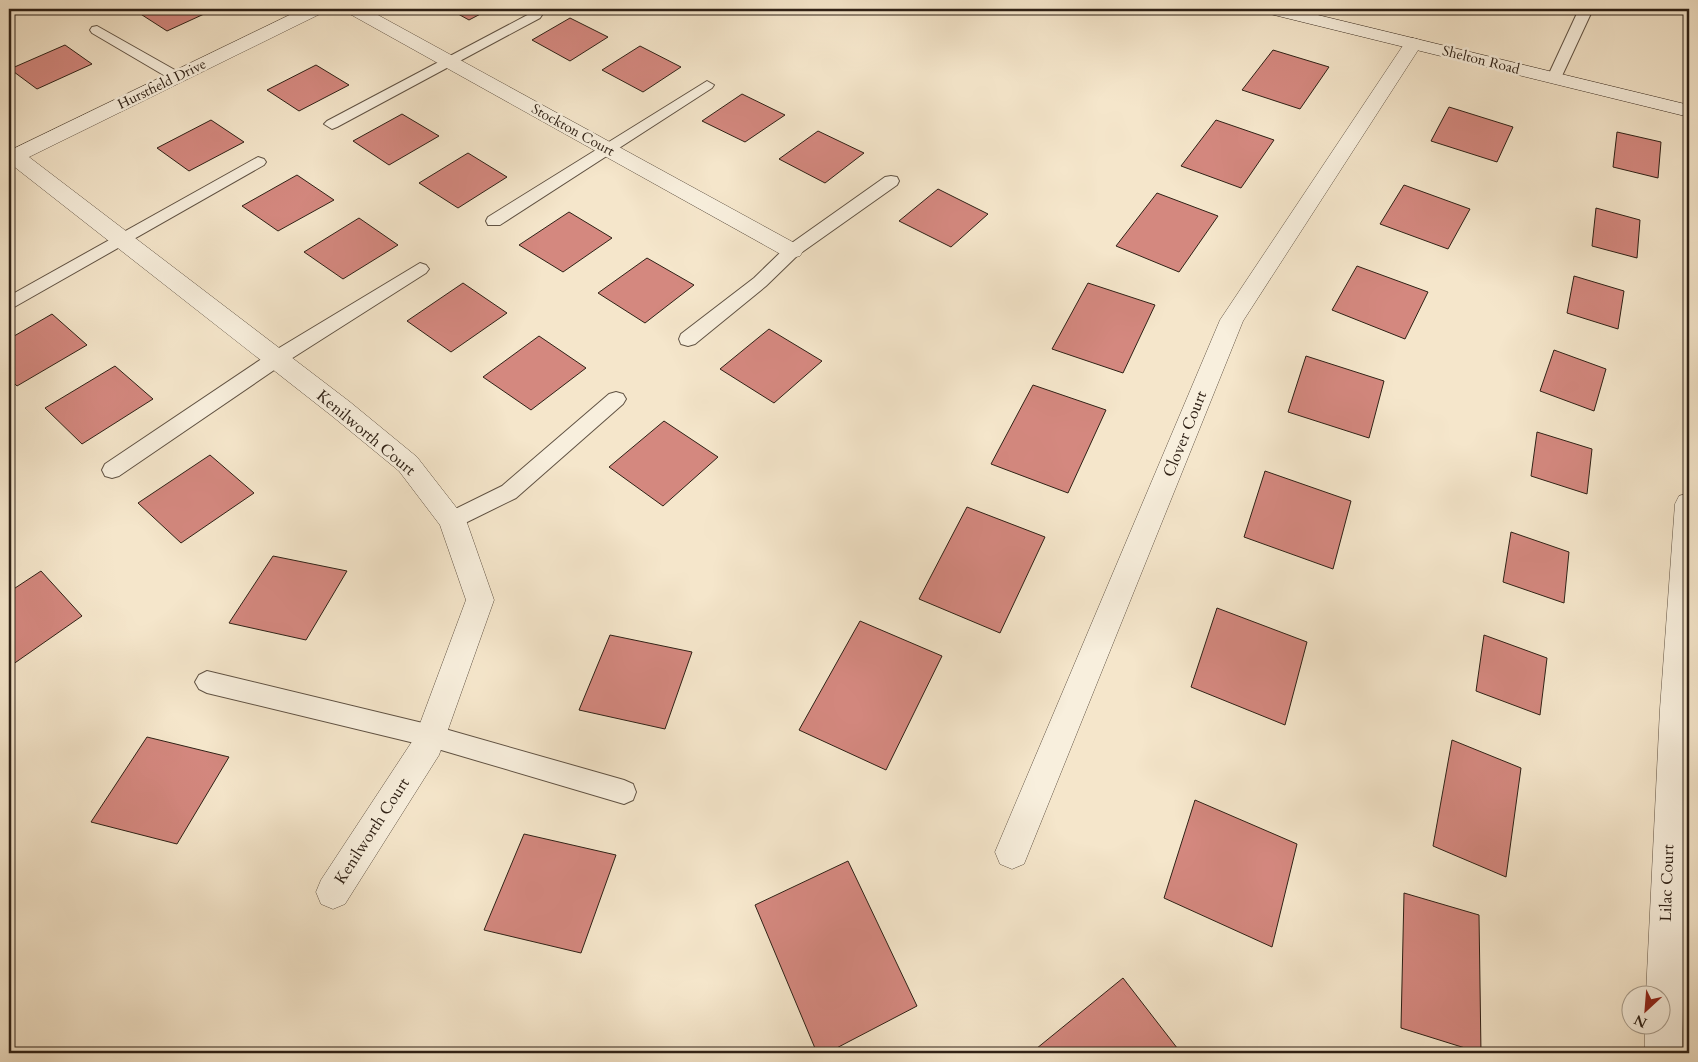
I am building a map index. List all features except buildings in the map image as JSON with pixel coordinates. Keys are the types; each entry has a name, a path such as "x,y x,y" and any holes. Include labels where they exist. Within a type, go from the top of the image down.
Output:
{"street":[{"name":"Hurstfield Drive","path":"11,158 316,9"},
{"name":"Stockton Court","path":"354,9 792,251"},
{"name":"Shelton Road","path":"1272,9 1689,111"},
{"name":"Clover Court","path":"1012,852 1232,320 1413,44"},
{"name":"Kenilworth Court","path":"11,158 122,240 408,464 452,520 480,600 428,745 333,892"},
{"name":"Lilac Court","path":"1663,1053 1667,871 1681,605 1689,504"}],"lane":[{"path":"1554,78 1586,9"},
{"path":"332,124 535,15"},
{"path":"97,30 177,77"},
{"path":"494,221 707,86"},
{"path":"9,304 258,162"},
{"path":"688,339 760,282 792,251 891,181"},
{"path":"112,470 276,359 420,269"},
{"path":"452,520 509,492 616,399"},
{"path":"207,682 431,736 624,792"}]}
